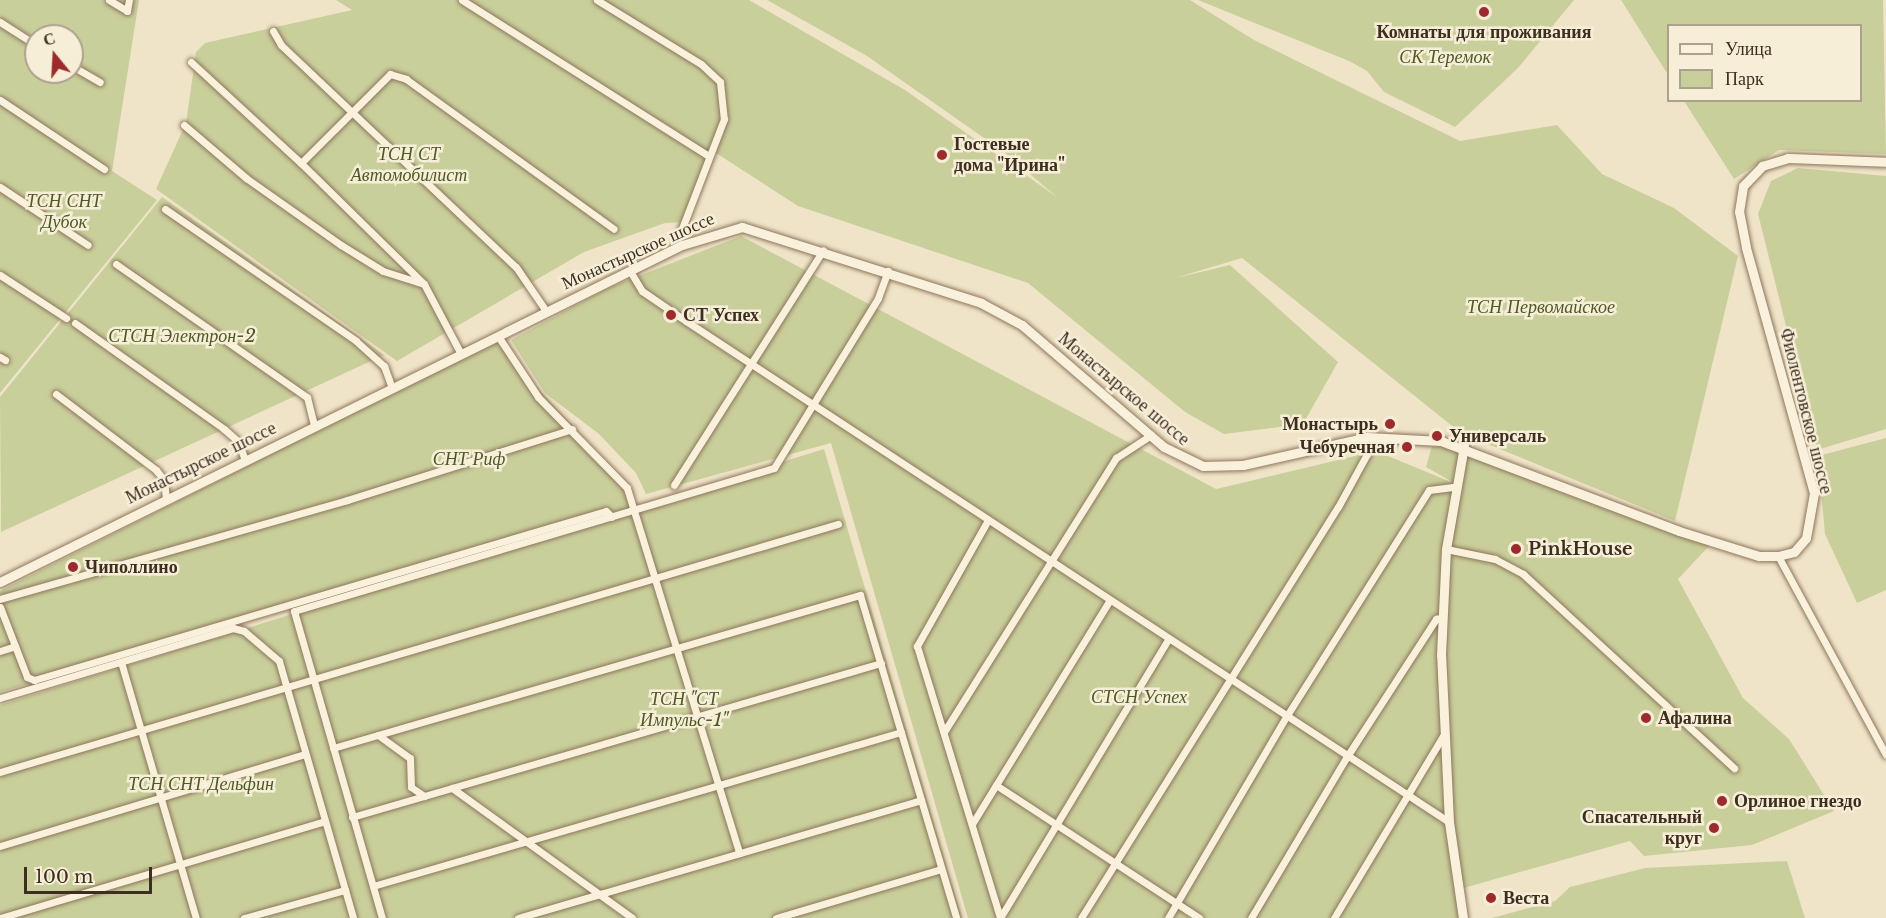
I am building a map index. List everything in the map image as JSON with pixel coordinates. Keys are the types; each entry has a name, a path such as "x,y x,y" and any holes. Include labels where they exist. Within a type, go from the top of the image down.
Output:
{"main road":[{"name":"Фиолентовское шоссе","path":"1778,556 1794,552 1806,538 1814,493 1746,247 1739,212 1743,186 1762,166 1788,158 1886,162"},
{"name":"Монастырское шоссе","path":"0,582 630,270 727,228 756,228 981,303 1022,325 1151,435 1183,459 1224,467 1367,437 1414,437 1464,446"},
{"path":"1463,918 1449,822 1443,736 1443,617 1446,549 1455,487 1464,446 1679,531 1759,556 1778,556"}],"street":[{"path":"109,0 127,11 129,0"},
{"path":"462,0 707,155"},
{"path":"597,0 701,64 720,82 724,119 707,155 681,231"},
{"path":"0,22 24,37"},
{"path":"273,31 353,114 516,267 546,311"},
{"path":"191,63 301,163 424,284 461,354"},
{"path":"84,73 100,82"},
{"path":"301,163 353,114 375,86 390,74 398,74 614,229"},
{"path":"0,100 104,169"},
{"path":"184,125 246,178 341,245 383,271 424,284"},
{"path":"0,187 88,245"},
{"path":"165,209 356,341 384,366 392,388"},
{"path":"674,485 823,250"},
{"path":"116,264 307,397 314,426"},
{"path":"630,270 642,291 1346,758 1449,822"},
{"path":"382,918 294,611 774,468 878,298 888,271"},
{"path":"0,275 66,318"},
{"path":"75,323 224,429 238,441 245,460"},
{"path":"498,336 521,377 618,475 635,510 739,853"},
{"path":"56,394 156,470 164,480 166,498"},
{"path":"0,599 347,500 572,429"},
{"path":"944,732 1116,458 1151,435"},
{"path":"1081,918 1338,507 1367,454 1367,437"},
{"path":"1168,918 1286,717 1430,490 1455,487"},
{"path":"0,607 27,677 34,680 606,512 612,517"},
{"path":"988,520 917,646 1000,918"},
{"path":"0,772 286,686 314,681 654,577 838,524"},
{"path":"1446,549 1495,559 1523,573 1734,768"},
{"path":"1778,556 1886,755"},
{"path":"333,748 860,595 956,918"},
{"path":"972,824 1109,601"},
{"path":"1251,918 1346,758 1436,619 1443,617"},
{"path":"0,698 233,628 279,661 352,918"},
{"path":"1000,918 1168,640"},
{"path":"0,651 15,645"},
{"path":"121,662 196,918"},
{"path":"352,817 881,663"},
{"path":"373,886 901,732"},
{"path":"378,735 410,758 411,787 424,796"},
{"path":"1334,918 1443,736"},
{"path":"0,846 305,754"},
{"path":"996,785 1199,918"},
{"path":"452,788 632,918"},
{"path":"518,918 921,800"},
{"path":"0,918 325,821"},
{"path":"776,918 941,869"},
{"path":"244,918 345,890"}],"green space":[{"name":"ТСН СНТ Дубок","path":"0,0 139,0 112,171 157,200 0,393"},
{"path":"336,0 749,0 905,90 1057,197 1004,152 867,56 767,0 1190,0 1254,40 1460,141 1557,125 1602,174 1674,208 1738,256 1675,521 1461,433 1242,258 1175,278 1230,265 1338,362 1303,424 1224,434 1185,412 1028,283 798,206 716,153 687,222 665,223 584,252 397,361 156,189 186,123 196,52 205,43 352,10"},
{"name":"СК Теремок","path":"1198,0 1574,0 1518,68 1455,127 1384,92 1367,71 1349,61"},
{"path":"1621,0 1883,0 1886,154 1779,150 1734,179 1685,102 1862,102 1862,24 1667,24 1667,73"},
{"path":"1798,168 1886,176 1886,429 1817,450 1758,214 1771,181"},
{"name":"СТСН Электрон-2","path":"162,197 384,355 1,532 0,397"},
{"name":"СТСН Успех","path":"741,236 1216,489 1376,451 1458,485 1426,467 1432,446 1457,446 1710,545 1678,579 1743,698 1789,739 1834,811 1752,845 1644,856 1630,841 1460,889 1450,821 1448,570 1449,827 1461,918 968,918 831,443 646,494 636,473 599,434 545,393 511,340 608,288"},
{"name":"СНТ Риф","path":"495,341 626,485 633,507 0,692 0,591"},
{"path":"1886,438 1886,590 1857,603 1825,534 1818,456"},
{"name":"ТСН \"СТ Импульс-1\"","path":"824,449 962,918 0,918 0,705"},
{"path":"1787,861 1805,918 1492,918 1555,901 1570,887 1645,868"}],"place":[{"name":"Комнаты для проживания","path":"1484,12"},
{"name":"Гостевые дома \"Ирина\"","path":"942,155"},
{"name":"СТ Успех","path":"671,315"},
{"name":"Монастырь","path":"1390,424"},
{"name":"Универсаль","path":"1437,436"},
{"name":"Чебуречная","path":"1407,447"},
{"name":"PinkHouse","path":"1516,549"},
{"name":"Чиполлино","path":"73,567"},
{"name":"Афалина","path":"1646,718"},
{"name":"Орлиное гнездо","path":"1722,801"},
{"name":"Спасательный круг","path":"1714,828"},
{"name":"Веста","path":"1491,898"}],"park label":[{"name":"ТСН СТ Автомобилист","path":"409,165"},
{"name":"ТСН Первомайское","path":"1541,307"},
{"name":"ТСН СНТ Дельфин","path":"201,784"}]}
